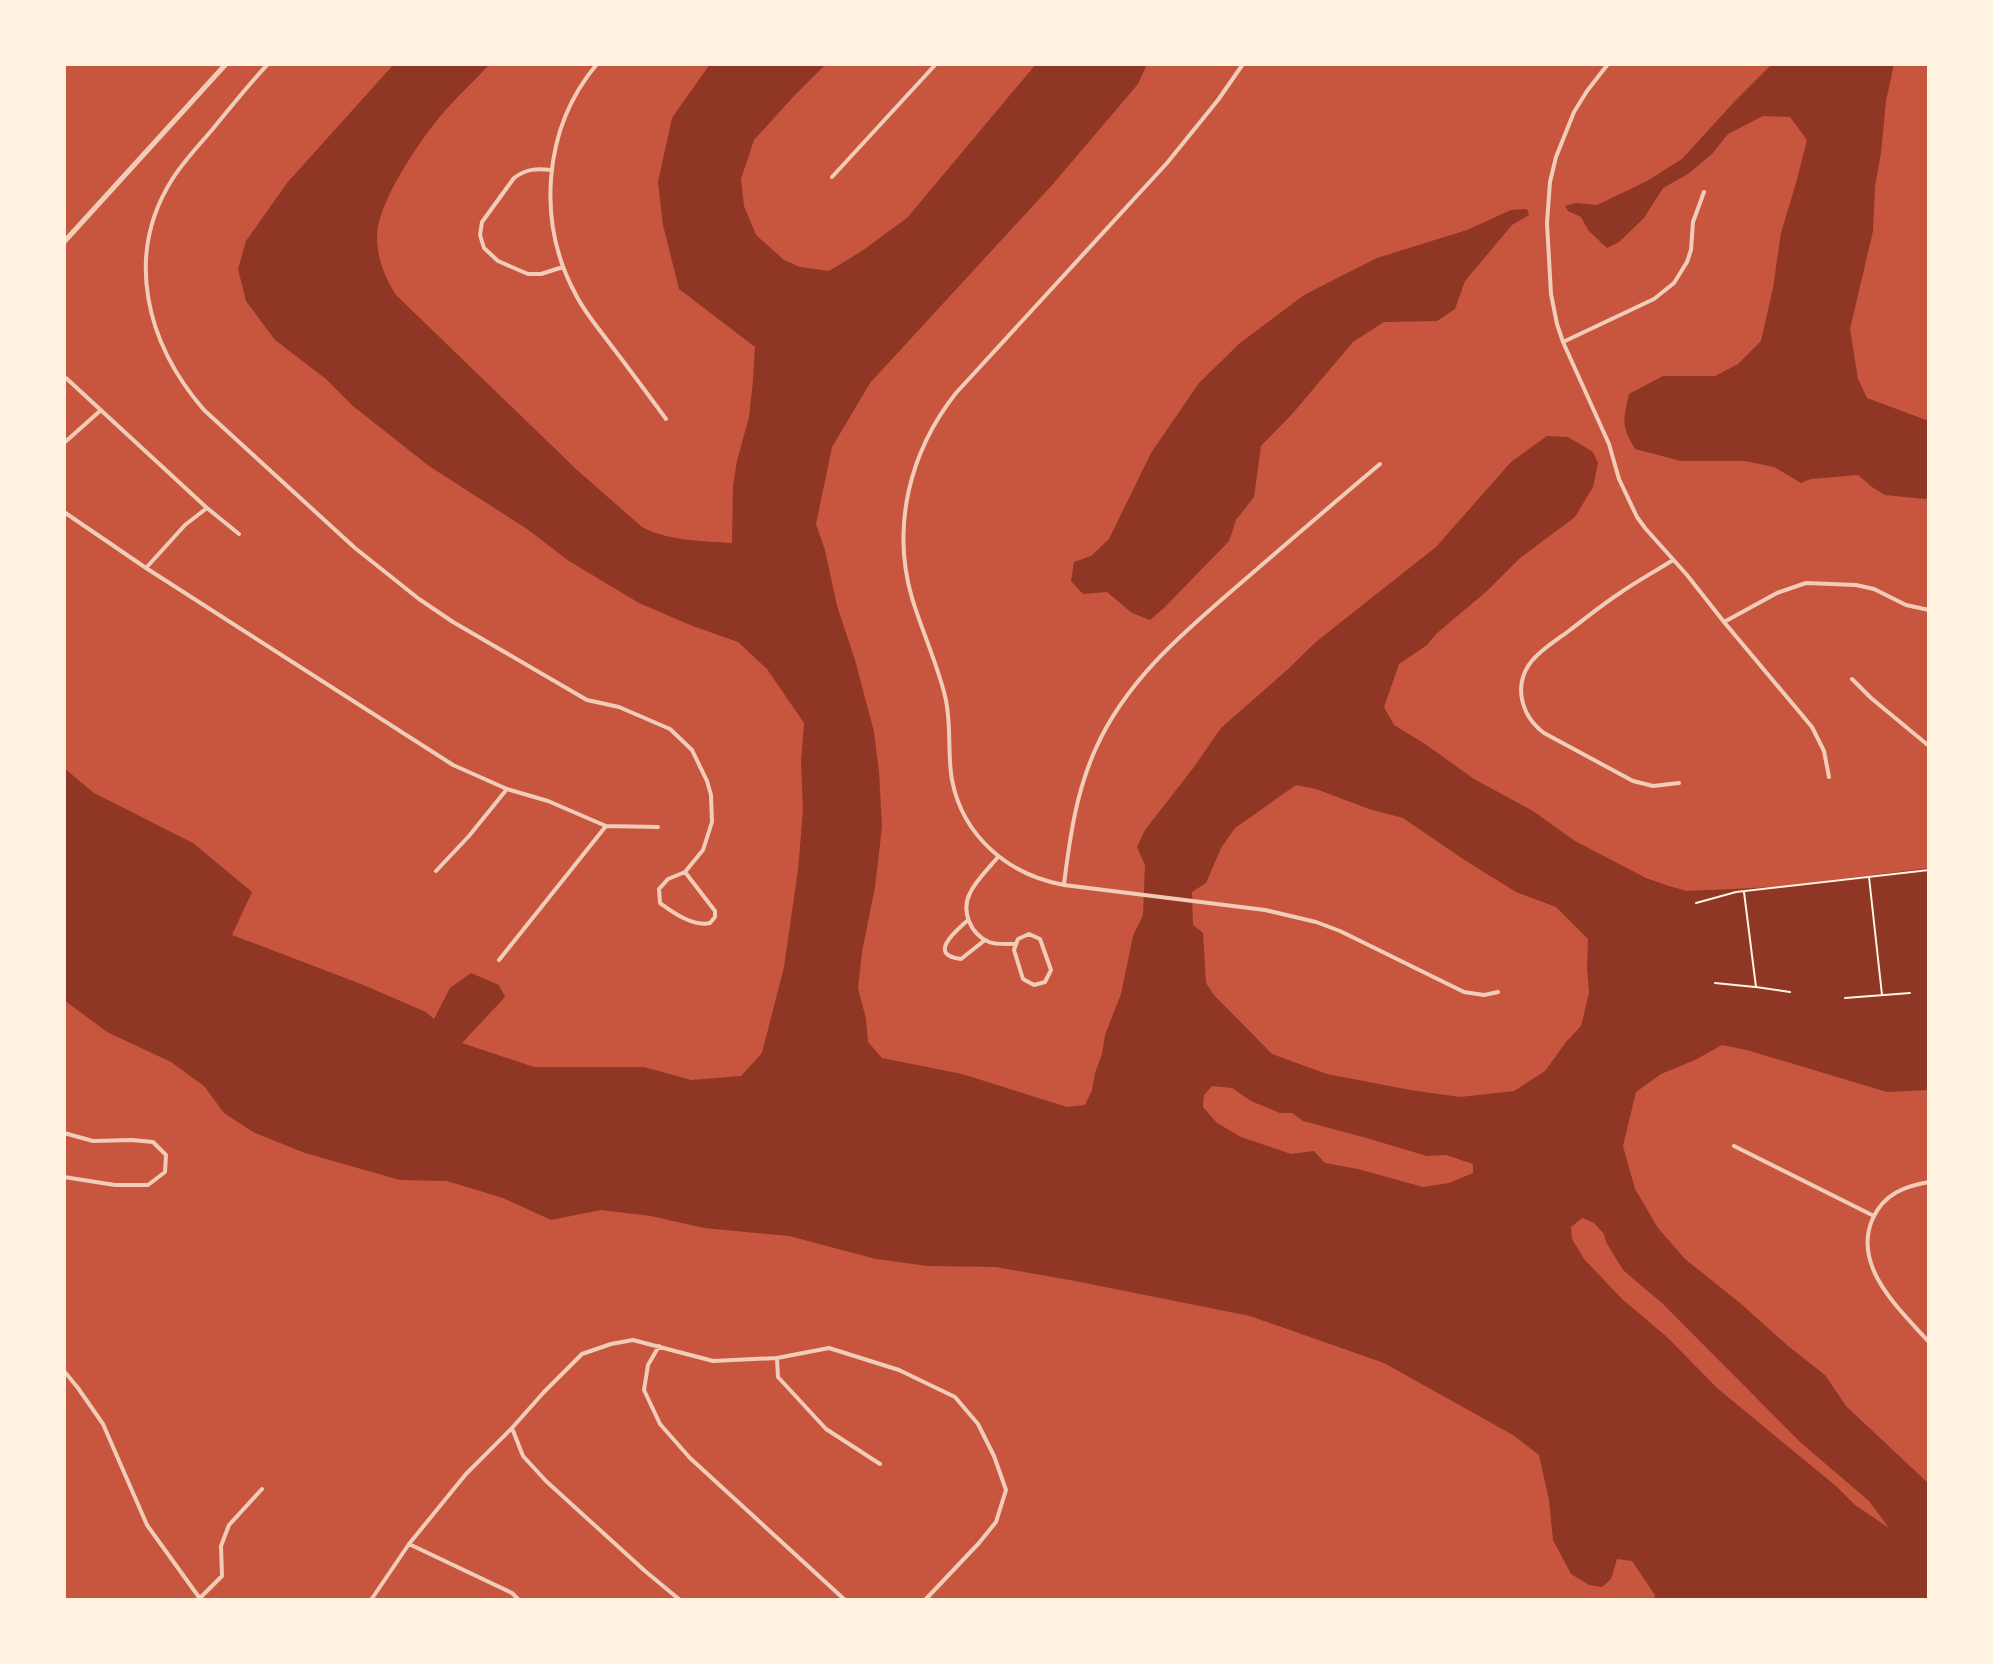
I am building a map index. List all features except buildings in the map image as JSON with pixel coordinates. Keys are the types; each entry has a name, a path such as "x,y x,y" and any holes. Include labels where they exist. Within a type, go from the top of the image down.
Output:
{"street":[{"path":"64,242 226,64"},
{"path":"268,64 186,161 168,187 155,217 146,259 146,281 153,323 167,356 204,410 355,548 397,582 453,622 587,700 619,707 670,729 692,750 711,795 712,822 703,850 685,872 668,879 659,889 660,903 702,925 710,923 715,911 685,872"},
{"path":"597,64 580,88 564,121 555,150 551,170 554,239 563,267 584,309 666,419"},
{"path":"832,177 936,64"},
{"path":"1608,64 1574,112 1556,157 1550,182 1547,223 1551,294 1563,342 1609,444 1627,499 1645,528 1812,727 1824,751 1829,777"},
{"path":"1240,65 1218,100 1167,163 956,393 937,419 916,463 905,509 903,534 909,584 946,701 950,763 957,799 974,832 998,857 1041,880 1265,910 1316,922 1358,939 1464,992 1484,995 1498,992"},
{"path":"551,170 533,169 514,178 485,216 480,235 484,248 493,258 522,273 541,274 563,267"},
{"path":"1563,342 1654,299 1674,283 1691,250 1693,222 1704,192"},
{"path":"66,378 239,534"},
{"path":"64,443 102,409"},
{"path":"1064,885 1071,832 1084,777 1107,725 1132,688 1157,659 1211,609 1380,464"},
{"path":"146,568 185,525 207,508"},
{"path":"64,512 146,568 477,778 548,801 606,826 658,827"},
{"path":"1673,560 1619,593 1536,656 1525,672 1521,690 1527,714 1544,733 1633,781 1653,786 1679,783"},
{"path":"1724,622 1777,593 1806,583 1856,585 1874,589 1906,605 1929,610"},
{"path":"1852,679 1929,746"},
{"path":"436,871 507,789"},
{"path":"499,960 606,826"},
{"path":"998,857 970,892 966,904 968,920 974,931 985,940 997,944 1015,944 1023,935 1029,934 1040,939 1051,970 1045,982 1034,985 1023,979 1015,944"},
{"path":"968,920 948,937 945,949 949,955 961,959 985,940"},
{"path":"64,1133 93,1141 153,1142 166,1155 165,1172 148,1185 115,1185 64,1177"},
{"path":"1734,1146 1874,1216"},
{"path":"1929,1182 1898,1191 1881,1205 1874,1216 1867,1245 1874,1272 1886,1292 1929,1342"},
{"path":"371,1600 409,1544 466,1474 582,1354 633,1340 713,1361 777,1358 829,1348 899,1370 955,1397 978,1424 1006,1490 996,1522 925,1600"},
{"path":"659,1346 648,1365 644,1390 660,1424 700,1468 845,1600"},
{"path":"777,1358 778,1377 815,1418 826,1429 880,1464"},
{"path":"64,1371 103,1424 147,1525 200,1600 222,1576 221,1546 229,1525 262,1489"},
{"path":"512,1428 523,1456 546,1481 680,1600"},
{"path":"409,1544 512,1593 519,1600"}],"path":[{"path":"1696,903 1744,891 1929,870"},
{"path":"1869,877 1882,995"},
{"path":"1744,891 1756,987"},
{"path":"1715,983 1790,992"},
{"path":"1845,998 1910,993"}],"shaded area":[{"path":"394,64 490,64 431,128 389,195 377,237 380,260 388,282 396,295 577,470 642,527 674,538 732,543 733,485 749,417 755,347 679,289 663,225 658,182 672,118 710,64 826,64 754,140 741,179 744,206 756,235 784,260 800,267 829,271 907,218 1036,64 1147,64 1138,84 1053,184 870,383 832,447 816,524 874,732 879,772 882,827 858,988 868,1042 882,1058 962,1074 1067,1107 1085,1105 1092,1090 1105,1035 1121,994 1133,936 1143,915 1145,865 1137,847 1145,830 1221,728 1317,641 1436,547 1511,462 1547,436 1568,437 1593,452 1598,463 1593,487 1575,517 1520,558 1427,645 1399,664 1384,707 1394,725 1474,779 1533,811 1575,841 1646,878 1669,886 1687,891 1775,887 1929,868 1929,1090 1887,1092 1722,1045 1661,1074 1636,1092 1623,1146 1635,1189 1658,1228 1685,1259 1825,1375 1846,1406 1929,1484 1929,1600 1654,1600 1655,1595 1632,1561 1617,1559 1611,1579 1602,1587 1589,1585 1571,1574 1553,1540 1549,1500 1539,1455 1513,1435 1384,1363 1250,1316 1075,1281 996,1267 928,1266 876,1259 789,1236 704,1228 651,1216 601,1210 551,1220 503,1198 447,1181 400,1180 305,1153 253,1132 224,1113 204,1086 171,1062 107,1032 64,1000 64,768 94,793 193,843 252,892 232,935 361,984 426,1012 434,1019 450,988 471,973 499,985 505,997 462,1043 534,1067 644,1067 691,1080 741,1076 762,1053 784,967 798,870 803,810 801,762 804,723 767,669 738,642 639,603 569,561 527,529 429,466 275,340 246,301 238,269 246,241 287,183","holes":["1296,785 1403,818 1516,892 1556,907 1588,939 1589,993 1581,1026 1545,1071 1514,1091 1460,1097 1327,1074 1272,1054 1214,995 1206,983 1203,933 1193,925 1192,892 1206,883 1221,848 1235,828","1212,1086 1232,1088 1251,1101 1280,1113 1292,1113 1303,1121 1427,1156 1446,1155 1473,1164 1473,1173 1449,1183 1423,1187 1325,1163 1314,1151 1291,1154 1241,1137 1217,1123 1203,1107 1204,1095","1582,1218 1594,1223 1604,1234 1623,1270 1663,1304 1800,1442 1869,1501 1889,1528 1855,1505 1717,1388 1667,1337 1622,1299 1584,1259 1572,1239 1571,1227"]},
{"path":"1772,64 1894,64 1875,186 1873,231 1850,329 1858,379 1867,398 1929,421 1929,497 1925,499 1885,495 1858,475 1811,479 1801,483 1774,467 1745,461 1681,461 1635,449 1627,434 1625,417 1629,394 1663,376 1715,376 1738,364 1761,341 1781,233 1807,140 1790,117 1763,116 1728,134 1712,154 1688,174 1663,188 1644,218 1619,242 1607,248 1588,230 1581,217 1568,211 1565,206 1576,203 1597,205 1647,181 1682,159"},
{"path":"1527,209 1529,215 1512,225 1465,281 1455,309 1437,321 1384,322 1353,342 1261,446 1254,497 1236,520 1229,541 1150,620 1132,613 1107,592 1083,594 1071,581 1074,562 1091,556 1109,539 1151,453 1199,383 1240,343 1304,295 1377,258 1467,230 1511,210"}]}
